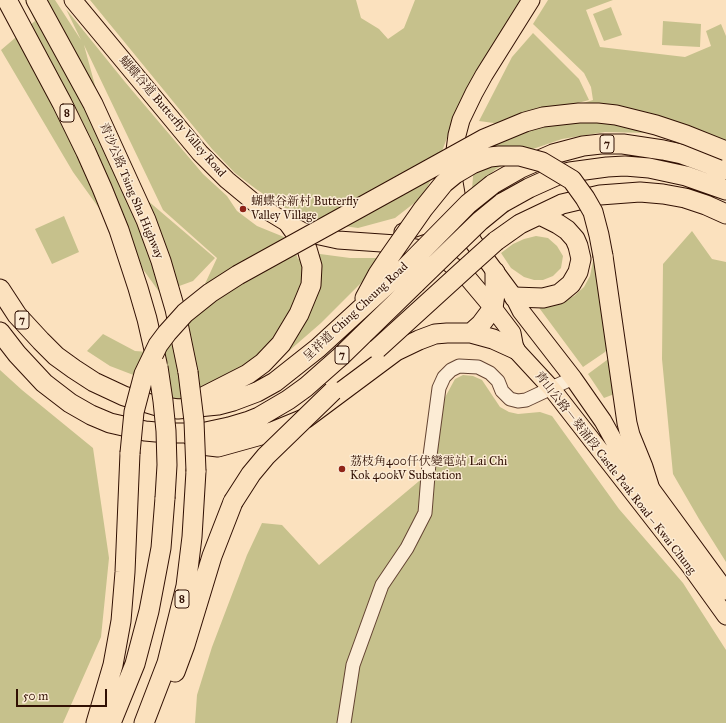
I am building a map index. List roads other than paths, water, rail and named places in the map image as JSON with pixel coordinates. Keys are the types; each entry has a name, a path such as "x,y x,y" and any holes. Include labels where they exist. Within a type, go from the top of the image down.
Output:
{"highway":[{"name":"8","path":"7,0 62,103 86,152 119,230 147,319 162,389 165,416 167,465 166,498 161,553 149,611 135,664 111,723"},
{"name":"青沙公路 Tsing Sha Highway","path":"36,0 93,104 146,220 161,261 175,309 190,383 196,471 190,557 186,586 167,663 144,723"},
{"path":"96,723 113,665 121,621 126,572 132,431 138,392 144,374 158,345 185,313 210,293 238,275 462,151 501,131 524,122 561,114 579,113 616,115 656,125 726,151"},
{"name":"呈祥道 Ching Cheung Road","path":"0,289 17,315 56,356 94,382 124,396 156,406 178,409 218,405 245,397 275,382 301,363 358,311 396,265 493,184 521,168 553,154 583,146 623,144 682,154 726,170"},
{"path":"396,265 423,209 444,183 455,174 472,164 490,157 520,156 542,162 572,180 585,198 598,229 627,423 649,486"},
{"name":"呈祥道 Ching Cheung Road","path":"0,332 37,376 61,397 80,409 110,423 134,430 167,433 189,434 218,430 259,417 288,400 306,387 340,357 480,221 502,203 529,188 558,175 581,170 607,167 636,167 656,169 696,179 726,190"},
{"path":"153,723 186,645 218,537 233,502 251,474 280,441 377,349 466,268 520,224 562,204 600,195 640,192 663,194 685,198 726,214"},
{"path":"514,297 543,298 559,294 571,284 578,272 581,259 575,239 563,227 540,215"},
{"path":"178,409 248,374 263,363 274,352 292,327 309,293 312,275 310,256 304,244 289,224"},
{"path":"471,333 481,324 493,308 496,294 495,272"},
{"path":"189,434 202,445 218,446 272,432 306,418 401,348 435,334 471,333 493,339 515,349"}],"main road":[{"name":"蝴蝶谷道 Butterfly Valley Road","path":"73,0 213,167 236,189 256,204 302,231 315,236 351,241"},
{"path":"351,241 406,231 426,224 439,212 453,174 457,135 467,107 494,58 531,0"},
{"name":"青山公路－葵涌段 Castle Peak Road – Kwai Chung","path":"453,174 459,211 474,243 514,297 521,311 573,378 603,421 619,450 635,472 649,486 726,591"},
{"name":"青山公路－葵涌段 Castle Peak Road – Kwai Chung","path":"351,241 416,247 431,252 460,270 493,308 512,333 515,349 552,389 690,566 726,616"}],"street":[{"path":"344,723 353,665 382,585 407,548 425,513 429,463 439,388 444,377 451,370 459,366 478,367 490,373 498,381 502,391 510,399 518,401 526,400 573,378"}],"place":[{"name":"蝴蝶谷新村 Butterfly Valley Village","path":"243,209"},
{"name":"荔枝角400仟伏變電站 Lai Chi Kok 400kV Substation","path":"342,469"}]}
